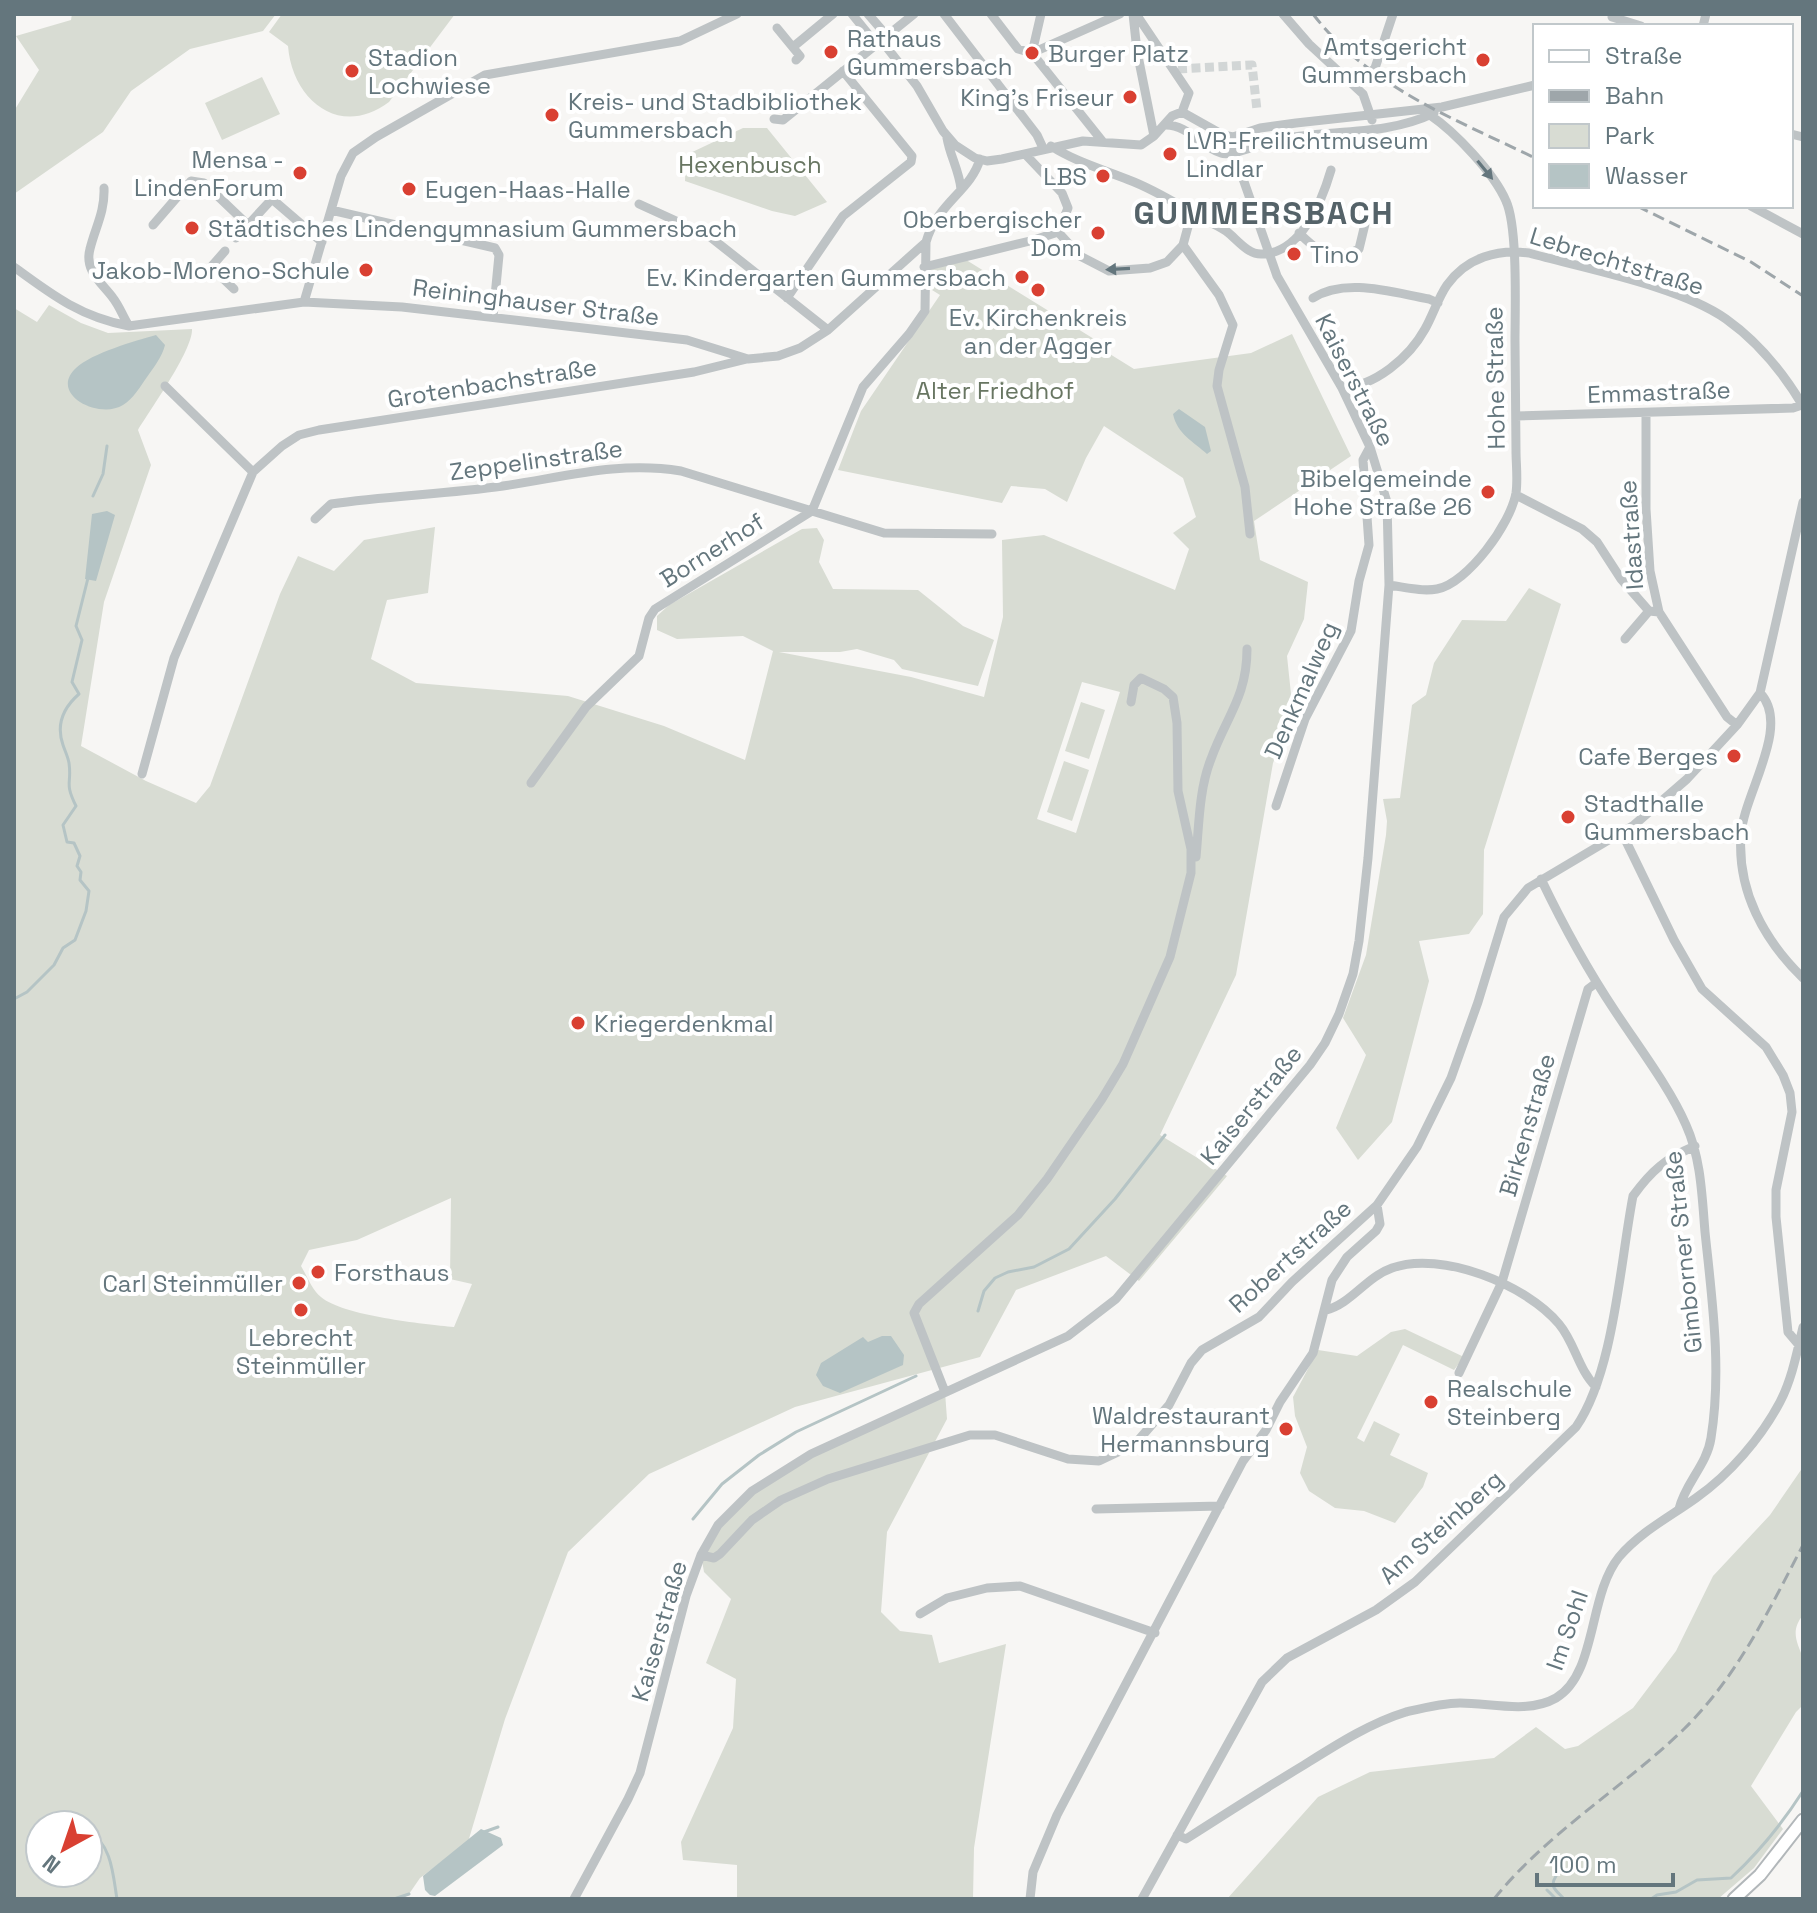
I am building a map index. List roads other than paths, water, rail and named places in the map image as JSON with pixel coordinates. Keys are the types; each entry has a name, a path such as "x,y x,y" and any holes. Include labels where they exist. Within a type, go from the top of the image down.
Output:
{"main road":[{"path":"1734,1899 1760,1875 1803,1820"}],"street":[{"path":"304,302 341,176 353,153 376,137 485,75 680,41 737,14"},
{"path":"793,47 833,14"},
{"path":"852,14 869,35 881,40 917,86 947,138 964,152 994,161 1083,141 1135,146 1146,143 1172,116 1182,112 1189,93 1176,70 1134,14"},
{"path":"868,14 881,29 881,40"},
{"path":"774,119 783,120 914,14"},
{"path":"944,14 1047,147 1146,187 1227,232 1247,249 1259,254 1284,247 1299,233 1313,215 1331,170"},
{"path":"991,14 1018,49 1032,53 1103,142"},
{"path":"1032,53 1041,14"},
{"path":"1032,53 1120,14"},
{"path":"1134,14 1139,64 1154,136"},
{"path":"1283,14 1368,102 1374,128"},
{"path":"1355,86 1375,68 1393,14"},
{"path":"1611,19 1632,24"},
{"path":"777,28 800,56 796,60"},
{"path":"787,298 843,216 911,162 912,156 843,71"},
{"path":"1182,112 1223,135 1233,137 1260,128 1442,107 1533,85"},
{"path":"1166,125 1182,128 1222,153 1234,153 1283,138 1374,128 1430,115 1442,107"},
{"name":"Hohe Straße","path":"1389,585 1438,589 1459,577 1480,558 1496,537 1516,495 1512,251 1507,203 1497,184 1465,146 1430,115"},
{"name":"Kaiserstraße","path":"574,1899 640,1773 686,1596 701,1555 718,1525 752,1491 775,1474 811,1454 1068,1336 1116,1299 1232,1161 1325,1043 1353,974 1368,858 1389,585 1387,502 1370,447 1342,388 1277,276 1234,153 1233,137"},
{"path":"947,138 961,189"},
{"path":"924,267 1058,232 1068,208 1062,193 1025,154"},
{"name":"Reininghauser Straße","path":"14,267 72,307 104,321 129,326 304,302 402,307 493,317 687,340 748,359 778,356 800,348 828,330 926,242 930,227 941,209 973,176 980,159"},
{"path":"153,225 191,181 204,183 248,225"},
{"path":"104,188 103,213 89,250 89,264 93,276 115,301 129,326"},
{"path":"236,238 272,199 322,242"},
{"path":"639,204 709,236 828,330"},
{"path":"1755,208 1803,234"},
{"path":"331,210 495,248 499,255 493,317"},
{"path":"1058,232 1080,256 1109,271 1150,268 1167,262 1183,245 1192,212"},
{"path":"1299,233 1322,253 1345,257 1359,249 1366,220"},
{"path":"926,242 925,311 863,387 812,511 884,533 992,534"},
{"path":"1183,245 1219,295 1233,325 1217,386 1245,487 1250,534"},
{"path":"225,251 211,267 234,289"},
{"name":"Lebrechtstraße","path":"1342,388 1359,387 1395,364 1424,332 1448,284 1465,266 1481,257 1512,251 1639,283 1705,307 1744,333 1784,378 1803,405"},
{"path":"1313,298 1323,292 1359,288 1438,303"},
{"name":"Grotenbachstraße","path":"142,774 174,658 253,472 282,446 299,435 319,430 694,372 748,359"},
{"path":"165,386 253,472"},
{"name":"Emmastraße","path":"1516,416 1793,408 1803,405"},
{"name":"Idastraße","path":"1646,413 1646,509 1654,611 1727,717 1737,725"},
{"name":"Denkmalweg","path":"1276,806 1305,719 1353,626 1359,581 1369,545 1363,460 1370,447"},
{"name":"Zeppelinstraße","path":"315,519 331,504 427,496 588,470 649,466 681,471 812,511"},
{"path":"1516,495 1573,524 1597,542 1621,579 1654,611 1625,639"},
{"path":"1737,725 1760,693 1803,502"},
{"name":"Bornerhof","path":"531,783 586,707 639,656 649,618 655,609 812,511"},
{"path":"945,1392 914,1313 919,1304 1018,1215 1047,1179 1123,1064 1170,957 1196,859 1203,789 1210,759 1231,718 1247,673 1247,649"},
{"path":"1131,702 1134,685 1141,678 1173,697 1177,723 1178,791 1191,849 1191,873"},
{"path":"1760,693 1767,701 1771,726 1767,750 1742,823 1745,885 1764,931 1782,957 1803,978"},
{"name":"Robertstraße","path":"701,1555 714,1558 752,1520 781,1500 828,1479 970,1435 995,1435 1068,1459 1099,1461 1135,1444 1169,1405 1191,1363 1202,1350 1259,1317 1292,1282 1377,1205 1417,1147 1451,1078 1504,917 1528,888 1622,833 1687,779 1737,725"},
{"path":"1622,833 1674,940 1702,989 1766,1047 1790,1093 1792,1112 1776,1190 1776,1217 1788,1332 1799,1345"},
{"name":"Gimborner Straße","path":"1541,879 1567,933 1686,1122 1695,1146 1712,1299 1715,1393 1705,1460 1682,1496 1679,1509"},
{"name":"Birkenstraße","path":"1459,1373 1502,1282 1588,989 1596,983"},
{"name":"Am Steinberg","path":"1142,1899 1262,1682 1287,1658 1376,1610 1415,1582 1576,1427 1587,1411 1596,1387 1633,1196 1650,1173 1667,1160 1695,1146"},
{"path":"1030,1899 1033,1872 1042,1845 1243,1461 1266,1430 1280,1402 1313,1353 1332,1280 1339,1267 1376,1231 1380,1224 1377,1205"},
{"path":"1326,1310 1339,1307 1367,1282 1391,1268 1418,1262 1446,1264 1502,1282 1541,1306 1573,1345 1585,1376 1596,1387"},
{"name":"Im Sohl","path":"1177,1835 1186,1839 1273,1783 1376,1723 1408,1712 1457,1703 1531,1706 1555,1698 1574,1681 1579,1672 1608,1574 1620,1556 1639,1538 1722,1476 1758,1435 1780,1402 1803,1327"},
{"path":"1096,1509 1220,1506"},
{"path":"920,1614 947,1598 987,1588 1020,1586 1155,1633"}],"water":[{"path":"156,335 165,345 162,354 139,389 123,405 113,409 90,407 72,395 68,387 69,378 83,363 114,348"},
{"path":"1179,409 1205,427 1211,451 1207,454 1178,427 1173,414"},
{"path":"107,511 115,515 96,581 85,579 92,514"},
{"path":"891,1336 904,1355 903,1365 840,1393 823,1386 816,1375 821,1363 863,1337 868,1342"},
{"path":"481,1829 501,1838 503,1845 435,1896 430,1895 425,1890 423,1876"}],"waterway":[{"path":"93,496 103,474 107,446"},
{"path":"14,999 27,992 54,965 63,948 75,940 86,911 89,891 80,880 81,872 77,866 80,856 74,843 67,842 63,825 76,806 70,792 69,763 60,731 65,711 79,694 72,682 82,640 76,626 88,578"},
{"name":"GUMMERSBACH","path":"978,1311 984,1291 995,1278 1034,1267 1069,1249 1115,1199 1165,1135"},
{"name":"GUMMERSBACH","path":"693,1519 722,1484 759,1455 796,1432 916,1376"},
{"path":"1651,1899 1676,1892 1697,1880 1731,1878 1770,1837 1803,1791"},
{"path":"484,1832 498,1827"},
{"path":"104,1847 117,1899"},
{"path":"1556,1876 1553,1886 1564,1899"},
{"path":"1547,1890 1556,1899"},
{"path":"394,1899 409,1894"}],"tunnel":[{"path":"1178,69 1252,65 1257,110"}],"railway":[{"path":"1313,14 1335,40 1387,81 1444,115 1533,157"},
{"path":"1641,208 1751,262 1803,296"},
{"path":"1494,1899 1538,1852 1661,1750 1703,1709 1751,1642 1803,1545"}],"place":[{"name":"Rathaus Gummersbach","path":"831,52"},
{"name":"Burger Platz","path":"1032,53"},
{"name":"Amtsgericht Gummersbach","path":"1483,60"},
{"name":"Stadion Lochwiese","path":"352,71"},
{"name":"King's Friseur","path":"1130,97"},
{"name":"Kreis- und Stadbibliothek Gummersbach","path":"552,115"},
{"name":"LVR-Freilichtmuseum Lindlar","path":"1170,154"},
{"name":"Mensa - LindenForum","path":"300,173"},
{"name":"LBS","path":"1103,176"},
{"name":"Eugen-Haas-Halle","path":"409,189"},
{"name":"Städtisches Lindengymnasium Gummersbach","path":"192,228"},
{"name":"Oberbergischer Dom","path":"1098,233"},
{"name":"Tino","path":"1294,254"},
{"name":"Jakob-Moreno-Schule","path":"366,270"},
{"name":"Ev. Kindergarten Gummersbach","path":"1022,277"},
{"name":"Ev. Kirchenkreis an der Agger","path":"1038,290"},
{"name":"Bibelgemeinde Hohe Straße 26","path":"1488,492"},
{"name":"Cafe Berges","path":"1734,756"},
{"name":"Stadthalle Gummersbach","path":"1568,817"},
{"name":"Kriegerdenkmal","path":"578,1023"},
{"name":"Forsthaus","path":"318,1272"},
{"name":"Carl Steinmüller","path":"299,1283"},
{"name":"Lebrecht Steinmüller","path":"301,1310"},
{"name":"Realschule Steinberg","path":"1431,1402"},
{"name":"Waldrestaurant Hermannsburg","path":"1286,1429"}],"district":[{"name":"GUMMERSBACH","path":"1264,213"}],"park label":[{"name":"Hexenbusch","path":"750,164"},
{"name":"Alter Friedhof","path":"995,390"}]}
